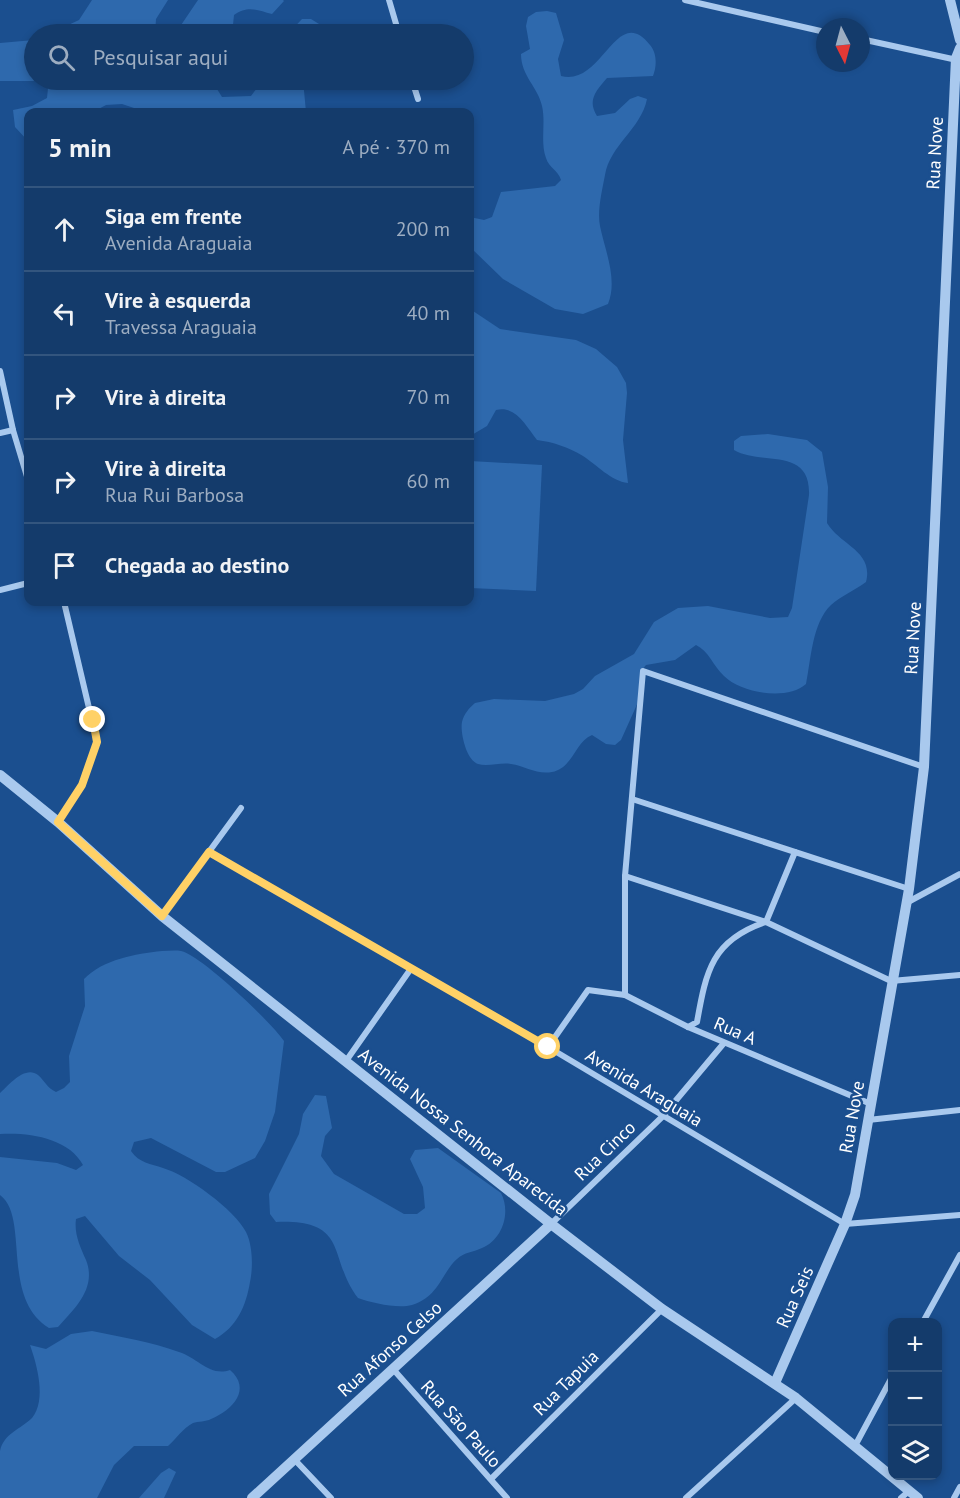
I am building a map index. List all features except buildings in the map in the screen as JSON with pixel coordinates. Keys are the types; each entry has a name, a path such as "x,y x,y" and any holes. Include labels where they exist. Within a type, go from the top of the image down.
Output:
{"street":[{"path":"389,0 396,24"},
{"path":"685,0 816,30"},
{"path":"950,0 960,40"},
{"path":"870,41 958,56"},
{"name":"Rua Nove","path":"845,1224 855,1195 909,889 924,766 958,56"},
{"path":"415,90 418,99"},
{"path":"0,371 24,467"},
{"path":"0,433 13,430"},
{"path":"0,590 24,584"},
{"path":"58,822 82,785 97,742 65,606"},
{"path":"625,995 625,876 643,671 924,766"},
{"name":"Avenida Nossa Senhora Aparecida","path":"0,775 58,822 162,916 662,1309 775,1383 856,1444 909,1496"},
{"path":"632,798 909,889"},
{"path":"162,916 241,808"},
{"name":"Avenida Araguaia","path":"209,852 410,970 548,1047 845,1224"},
{"path":"766,922 795,852"},
{"path":"905,903 960,874"},
{"path":"625,876 766,922 891,981 960,975"},
{"path":"688,1027 697,1022 705,980 722,947 750,927 766,922"},
{"path":"346,1061 410,970"},
{"name":"Rua A","path":"548,1047 588,990 625,995 724,1043 871,1104"},
{"name":"Rua Cinco","path":"551,1224 662,1117 724,1043"},
{"path":"868,1120 960,1110"},
{"path":"845,1224 960,1215"},
{"name":"Rua Afonso Celso","path":"252,1498 551,1224"},
{"name":"Rua Seis","path":"775,1383 845,1224"},
{"path":"926,1318 960,1255"},
{"name":"Rua Tapuia","path":"491,1479 662,1309"},
{"name":"Rua São Paulo","path":"393,1369 507,1498"},
{"path":"856,1444 888,1384"},
{"path":"686,1498 796,1398"},
{"path":"294,1459 331,1498"},
{"path":"954,1498 960,1487"}],"shaded area":[{"path":"92,0 168,0 156,19 156,24 70,24 79,20"},
{"path":"198,0 284,1 272,14 248,9 239,12 234,15 233,24 182,24"},
{"path":"536,12 556,13 564,40 558,59 561,76 575,76 588,70 618,39 628,33 638,34 650,45 656,60 653,76 607,78 594,96 593,105 597,116 615,113 630,99 638,96 647,99 639,119 608,164 599,207 602,236 610,265 611,294 608,304 583,314 555,309 503,279 474,251 474,218 484,220 492,217 501,192 555,186 561,180 546,158 543,145 542,106 522,62 521,54 530,49 526,26 528,17"},
{"path":"302,19 311,19 319,24 297,24"},
{"path":"24,41 24,81 0,81 0,43"},
{"path":"48,90 218,90 222,97 251,96 256,90 304,90 306,108 134,108 122,104 106,105 100,108 24,108 24,137 15,127 13,110 32,106 47,98"},
{"path":"474,312 500,329 576,340 596,349 617,367 626,383 627,393 623,440 628,483 610,476 572,450 537,440 520,418 509,411 496,410 487,426 474,434"},
{"path":"768,434 807,440 822,452 828,487 827,523 861,556 867,571 866,582 831,605 820,622 813,642 806,684 788,692 776,693 764,693 741,687 724,676 704,651 696,645 675,660 646,665 641,671 639,700 621,740 615,745 606,744 592,735 586,738 565,766 547,773 511,764 482,765 474,761 463,739 462,722 465,714 475,703 494,699 545,701 574,694 583,689 595,676 634,654 654,622 678,608 708,606 770,618 788,617 792,608 809,495 807,480 802,470 793,463 745,455 734,450 734,441 741,436"},
{"path":"474,461 542,465 536,591 474,588"},
{"path":"162,951 181,951 204,964 251,1006 284,1041 275,1112 265,1141 255,1158 225,1172 216,1172 151,1138 134,1142 131,1151 141,1161 185,1178 209,1194 240,1223 246,1232 252,1257 246,1299 235,1322 215,1339 192,1325 150,1280 119,1256 85,1216 76,1219 76,1230 89,1270 89,1280 83,1297 77,1305 58,1327 49,1328 34,1315 25,1298 20,1279 13,1221 9,1206 0,1195 0,1157 57,1163 76,1170 83,1165 68,1148 58,1143 23,1134 0,1134 0,1093 18,1077 28,1072 38,1075 56,1092 64,1088 70,1082 69,1056 85,1006 84,979 110,962"},
{"path":"315,1095 326,1096 332,1128 325,1136 321,1156 334,1174 404,1214 417,1214 425,1208 423,1187 410,1159 415,1150 438,1148 501,1193 505,1216 500,1232 489,1244 457,1259 434,1290 421,1301 412,1305 392,1306 358,1298 349,1283 334,1244 327,1234 316,1227 300,1223 276,1222 270,1214 269,1194 299,1134 303,1114"},
{"path":"92,1331 168,1348 216,1371 230,1370 239,1384 237,1398 219,1415 189,1425 168,1446 134,1446 114,1465 97,1498 0,1498 2,1445 9,1436 32,1418 39,1402 38,1372 30,1345 46,1349 71,1334"},
{"path":"169,1468 176,1472 164,1498 139,1498 161,1473"}],"route":[{"path":"93,720 97,742 82,785 58,822 162,916 209,852 410,970 548,1047"}]}
